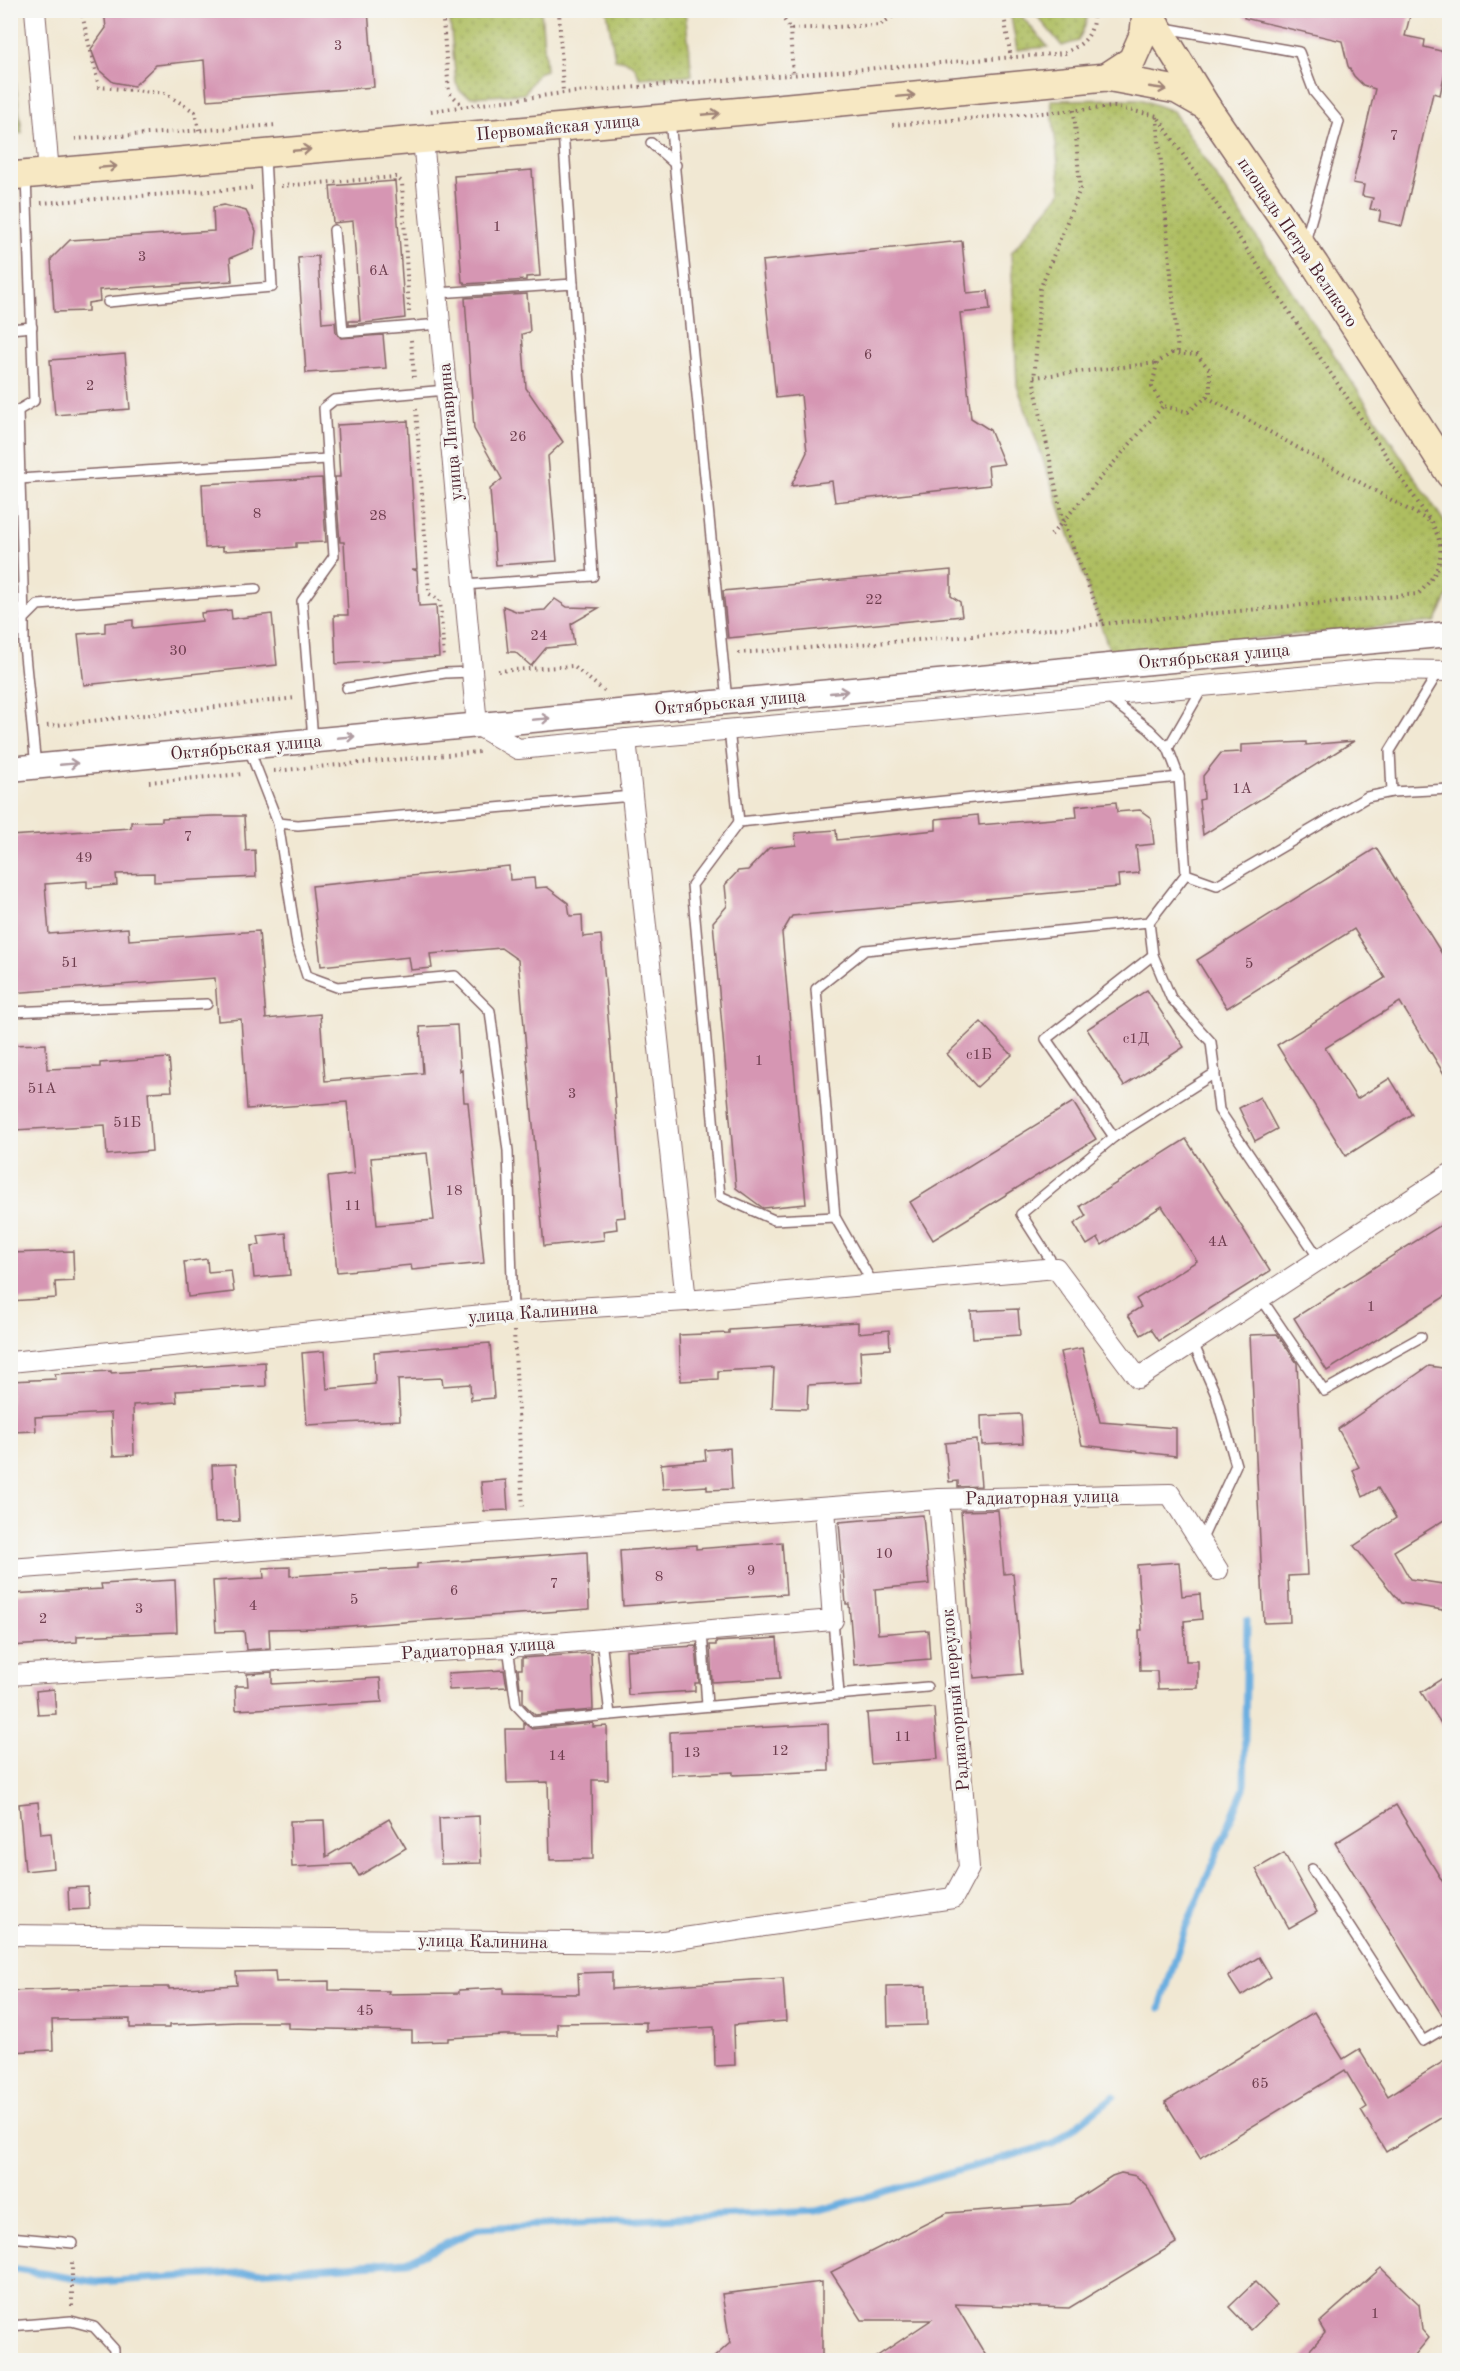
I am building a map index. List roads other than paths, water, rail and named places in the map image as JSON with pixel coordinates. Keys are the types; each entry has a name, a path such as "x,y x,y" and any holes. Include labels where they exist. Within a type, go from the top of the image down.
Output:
{"main road":[{"path":"1106,77 1132,60 1150,16"},
{"name":"площадь Петра Великого","path":"1150,16 1207,107 1303,247 1449,475"},
{"name":"Первомайская улица","path":"29,174 265,153 421,126 563,126 1106,77"},
{"path":"1106,77 1177,90 1207,107"}],"street":[{"path":"29,174 35,10"},
{"name":"улица Литаврина","path":"421,126 477,725"},
{"name":"Октябрьская улица","path":"10,769 1449,633"},
{"path":"1369,641 1376,670"},
{"path":"477,725 518,749 1376,670 1444,671"},
{"path":"626,739 686,1301"},
{"path":"1056,1268 1138,1378 1449,1174"},
{"name":"улица Калинина","path":"10,1362 513,1312 686,1301 1056,1268"},
{"name":"Радиаторная улица","path":"10,1569 939,1499 1170,1494 1218,1570"},
{"name":"Радиаторный переулок","path":"939,1499 969,1868 953,1898"},
{"path":"825,1508 833,1620"},
{"name":"Радиаторная улица","path":"10,1675 508,1647 833,1620"},
{"name":"улица Калинина","path":"10,1935 650,1943 953,1898"}],"lane":[{"path":"1150,16 1299,51 1314,92 1339,122 1303,247"},
{"path":"670,118 727,703"},
{"path":"464,585 593,576 563,126"},
{"path":"651,142 676,166"},
{"path":"108,302 272,287 265,153"},
{"path":"29,174 34,401 14,413 19,478 24,645 36,767"},
{"path":"334,230 343,332 440,324"},
{"path":"437,293 573,284"},
{"path":"10,329 32,327"},
{"path":"313,740 302,601 334,556 324,408 334,400 446,390"},
{"path":"19,478 327,459"},
{"path":"24,619 38,604 256,589"},
{"path":"1392,792 1390,751 1444,671"},
{"path":"347,688 445,673 472,672"},
{"path":"1168,748 1203,686"},
{"path":"1105,695 1149,729 1168,748 1179,777 1186,874 1149,922 1153,955 1171,998 1211,1042 1219,1110 1320,1260"},
{"path":"729,729 739,822 692,885 720,1196 774,1220 834,1217"},
{"path":"248,747 278,823 297,945 307,976 337,987 455,976 490,1011 508,1151 513,1312"},
{"path":"739,822 1179,777"},
{"path":"1186,874 1217,885 1367,797 1392,792 1449,789"},
{"path":"278,823 298,825 632,796"},
{"path":"873,1284 834,1217 816,989 865,950 1149,922"},
{"path":"1114,1137 1046,1039 1153,955"},
{"path":"10,1012 207,1004"},
{"path":"1056,1268 1021,1214 1114,1137 1215,1073"},
{"path":"1261,1299 1324,1391 1421,1336"},
{"path":"1193,1342 1216,1395 1236,1465 1201,1542"},
{"path":"833,1620 839,1694"},
{"path":"702,1631 707,1706"},
{"path":"601,1639 610,1714"},
{"path":"508,1647 516,1705 532,1722 927,1687"},
{"path":"1312,1869 1423,2041 1449,2025"},
{"path":"10,2237 73,2243"},
{"path":"10,2326 71,2321 94,2327 114,2349 114,2361"}],"waterway":[{"path":"1160,2008 1184,1932 1244,1788 1247,1621"},
{"path":"10,2268 97,2282 407,2262 480,2228 816,2211 1053,2144 1114,2096"}]}
